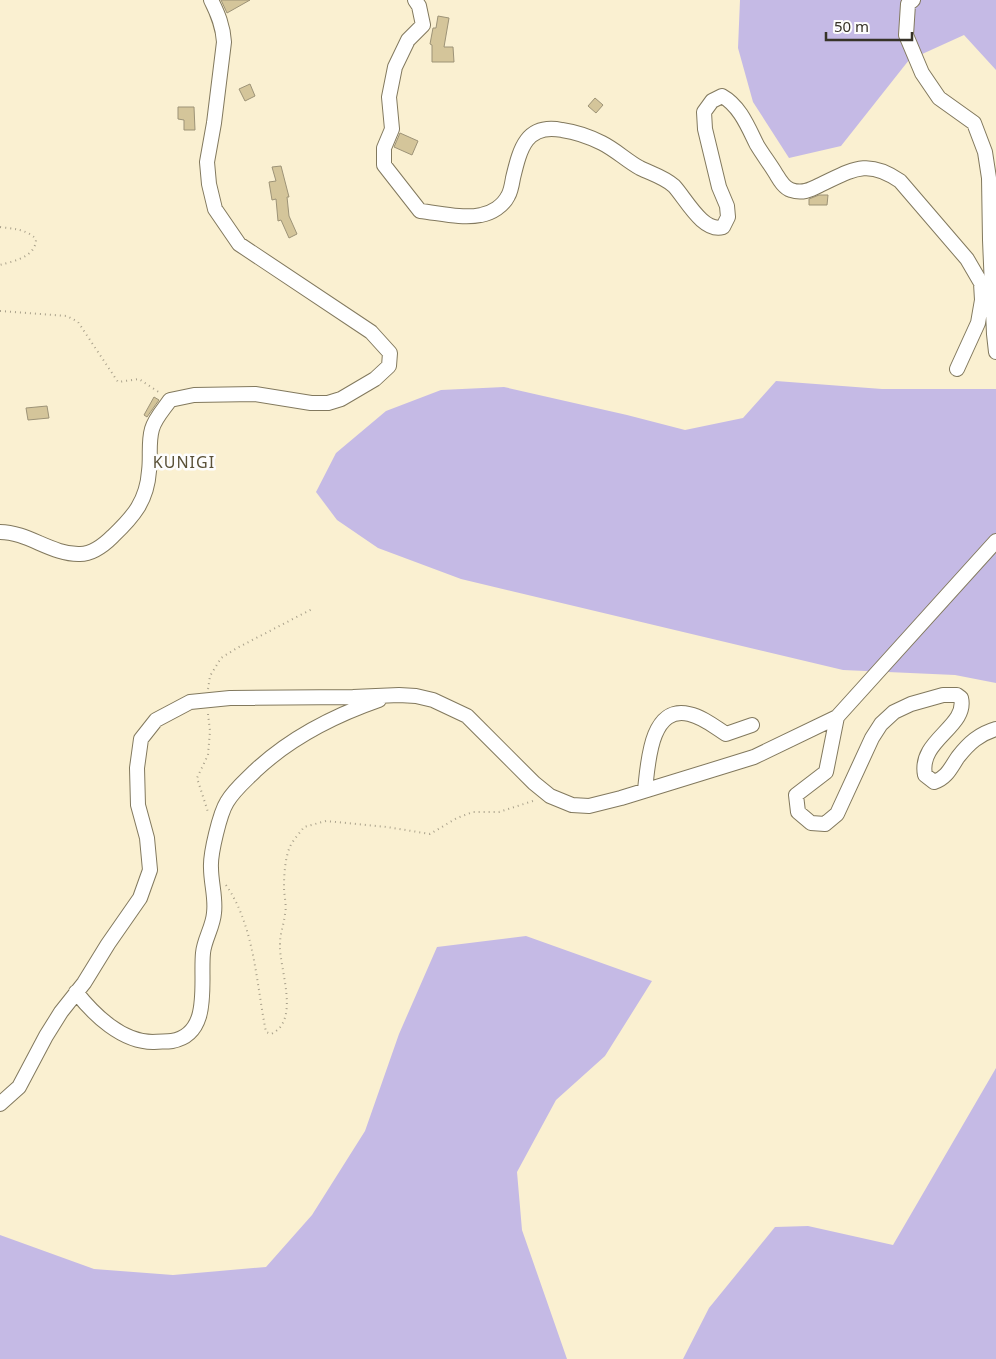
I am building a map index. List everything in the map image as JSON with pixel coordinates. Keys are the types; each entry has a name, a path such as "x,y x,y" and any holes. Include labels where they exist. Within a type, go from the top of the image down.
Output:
{"street":[{"path":"0,532 13,532 62,552 88,554 105,544 131,519 143,498 150,472 149,448 152,428 170,400 194,395 255,394 311,403 328,403 341,400 375,380 389,366 390,353 370,332 239,244 215,209 209,184 207,162 224,42 219,18 211,0"},
{"path":"415,0 419,6 424,25 408,40 395,67 389,97 392,128 384,148 384,164 420,211 467,216 482,215 501,206 509,195 519,154 525,141 533,133 542,129 555,128 577,132 603,143 639,167 668,181 683,196 694,213 708,226 717,229 723,228 728,217 726,206 718,187 705,129 704,112 712,101 722,96 729,100 742,115 758,146 782,183 789,190 806,192 853,169 875,168 888,172 900,181 967,259 981,283 982,300 978,323 957,369"},
{"path":"912,0 908,4 906,35 922,73 939,98 974,123 985,152 989,178 996,352"},
{"path":"0,1104 19,1087 46,1036 84,983 140,898 150,870 147,838 138,805 137,768 141,739 156,720 190,702 222,699 399,695 433,700 467,716 550,796 572,805 589,806 754,757 837,717 996,542"},
{"path":"76,992 84,1002 118,1033 128,1038 146,1042 172,1041 182,1038 195,1027 202,1007 203,952 214,915 215,903 210,868 212,851 226,803 238,787 276,752 297,738 349,710 399,695"},
{"path":"837,717 826,772 796,795 798,812 811,823 825,824 837,814 872,738 881,724 894,712 911,704 944,695 957,695 961,698 961,709 956,720 931,747 925,758 923,766 925,775 934,782 940,780 948,773 959,756 976,738 984,732 996,730"},
{"path":"645,790 649,750 661,722 671,715 680,713 690,714 704,720 726,734 752,725"}],"path":[{"path":"0,227 22,230 30,234 36,239 36,246 31,252 18,259 0,265"},
{"path":"0,311 67,316 78,322 118,382 139,380 170,400"},
{"path":"225,884 233,896 248,934 266,1032 271,1034 278,1032 282,1026 287,1004 279,947 281,927 285,914 285,868 289,848 304,827 326,822 387,827 430,834 457,818 473,812 499,812 550,796"}],"shaded area":[{"path":"740,0 996,0 996,70 964,35 909,60 841,146 789,158 753,102 738,48"},
{"path":"776,381 882,389 996,389 996,683 955,675 843,670 461,579 378,548 337,520 316,492 336,453 386,411 441,390 504,387 685,430 743,418"},
{"path":"526,936 652,981 605,1056 556,1100 517,1172 522,1230 567,1359 0,1359 0,1235 94,1269 173,1275 266,1267 312,1215 365,1131 399,1034 437,947"},
{"path":"996,1068 996,1359 683,1359 709,1308 775,1227 808,1226 893,1245"}],"building":[{"path":"221,0 250,0 227,13"},
{"path":"438,16 449,18 444,47 453,47 454,62 432,62 432,45 430,44 433,28 436,28"},
{"path":"250,84 255,96 245,101 239,89"},
{"path":"595,98 603,105 596,113 588,106"},
{"path":"178,107 194,107 195,130 184,130 184,120 178,119"},
{"path":"400,133 418,141 412,155 394,147"},
{"path":"281,166 289,197 287,197 289,216 297,234 289,238 281,220 278,221 276,199 272,200 269,182 276,181 272,167"},
{"path":"819,195 828,195 827,205 809,205 809,199"},
{"path":"154,397 159,400 147,417 144,415"},
{"path":"47,406 49,418 28,420 26,408"}],"district":[{"name":"KUNIGI","path":"184,462"}]}
